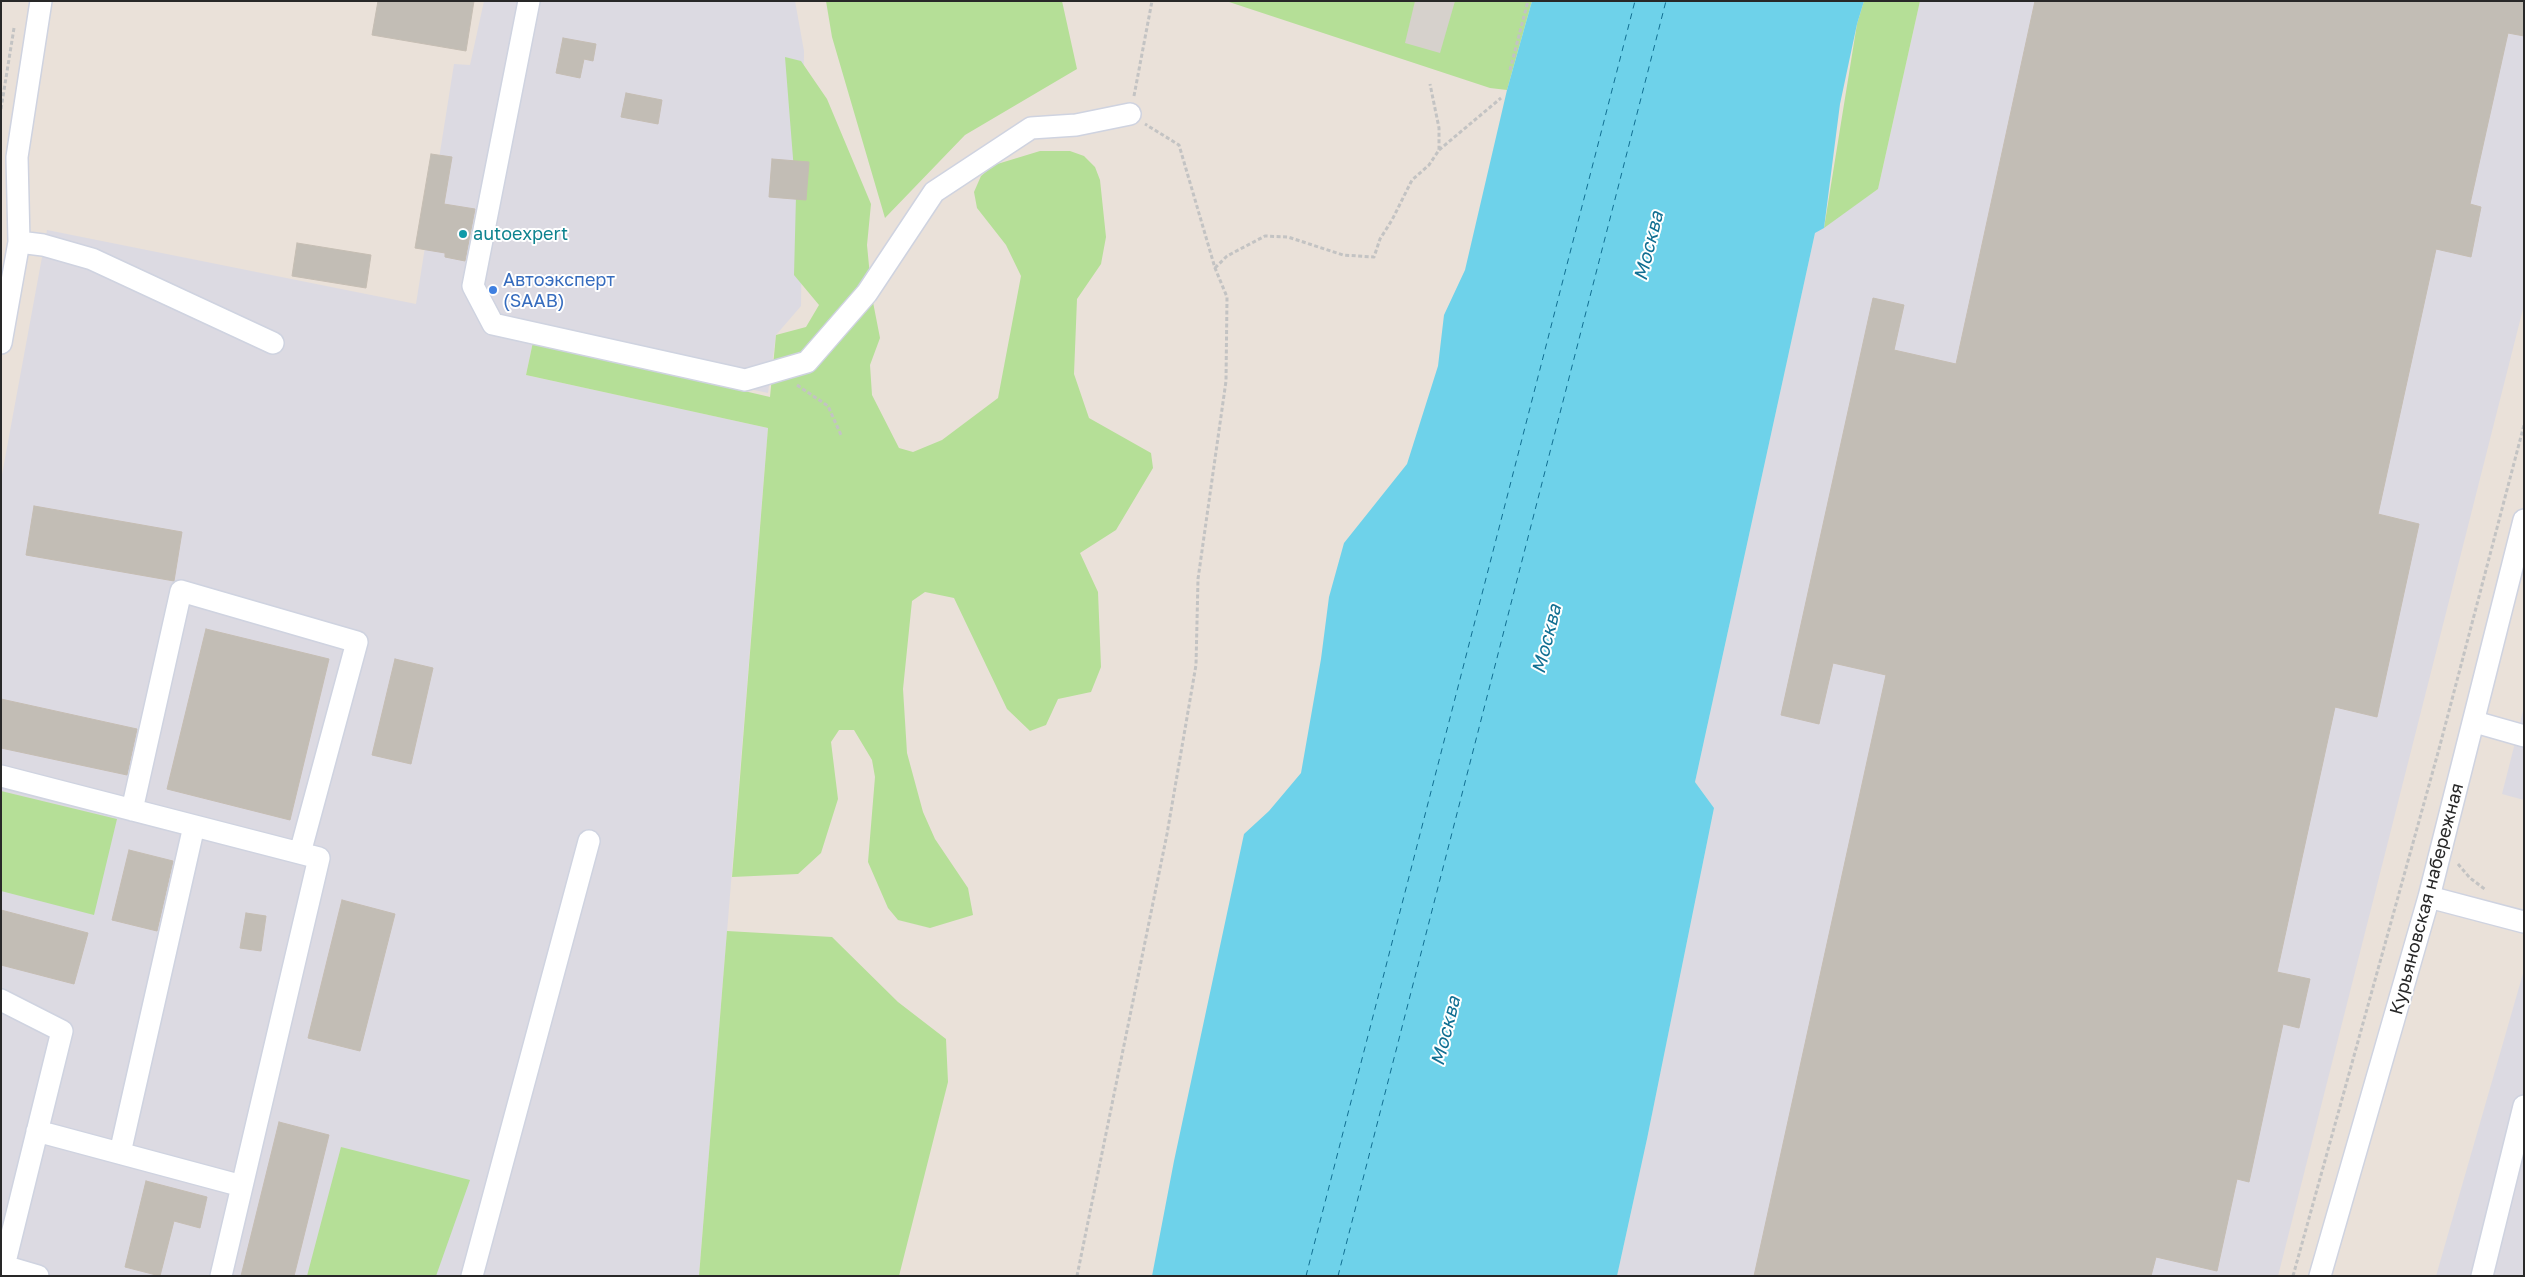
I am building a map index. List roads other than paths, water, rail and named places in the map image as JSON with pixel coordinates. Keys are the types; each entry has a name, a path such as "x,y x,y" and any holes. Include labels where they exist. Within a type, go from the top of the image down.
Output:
{"street":[{"path":"1,343 19,242 17,157 41,1"},
{"path":"529,1 473,286 494,324 745,380 807,362 867,293 934,192 1031,128 1076,125 1130,114"},
{"path":"19,242 43,246 92,259 273,343"},
{"name":"Курьяновская набережная","path":"2320,1276 2430,897 2524,520"},
{"path":"132,810 181,591 358,642 300,853"},
{"path":"2475,722 2524,736"},
{"path":"1,776 319,858 221,1276"},
{"path":"120,1153 194,826"},
{"path":"472,1276 589,841"},
{"path":"2430,897 2524,922"},
{"path":"1,1000 62,1031 4,1266 38,1276"},
{"path":"2482,1276 2524,1106"},
{"path":"37,1131 242,1186"}],"water":[{"name":"Москва","path":"1532,1 1864,1 1857,24 1840,104 1824,228 1815,233 1695,782 1714,808 1647,1139 1617,1276 1152,1276 1174,1161 1244,834 1269,811 1301,773 1321,659 1329,597 1344,543 1407,464 1438,366 1444,315 1465,270 1507,90"}],"place":[{"name":"autoexpert","path":"463,234"},
{"name":"Автоэксперт (SAAB)","path":"493,290"}]}
